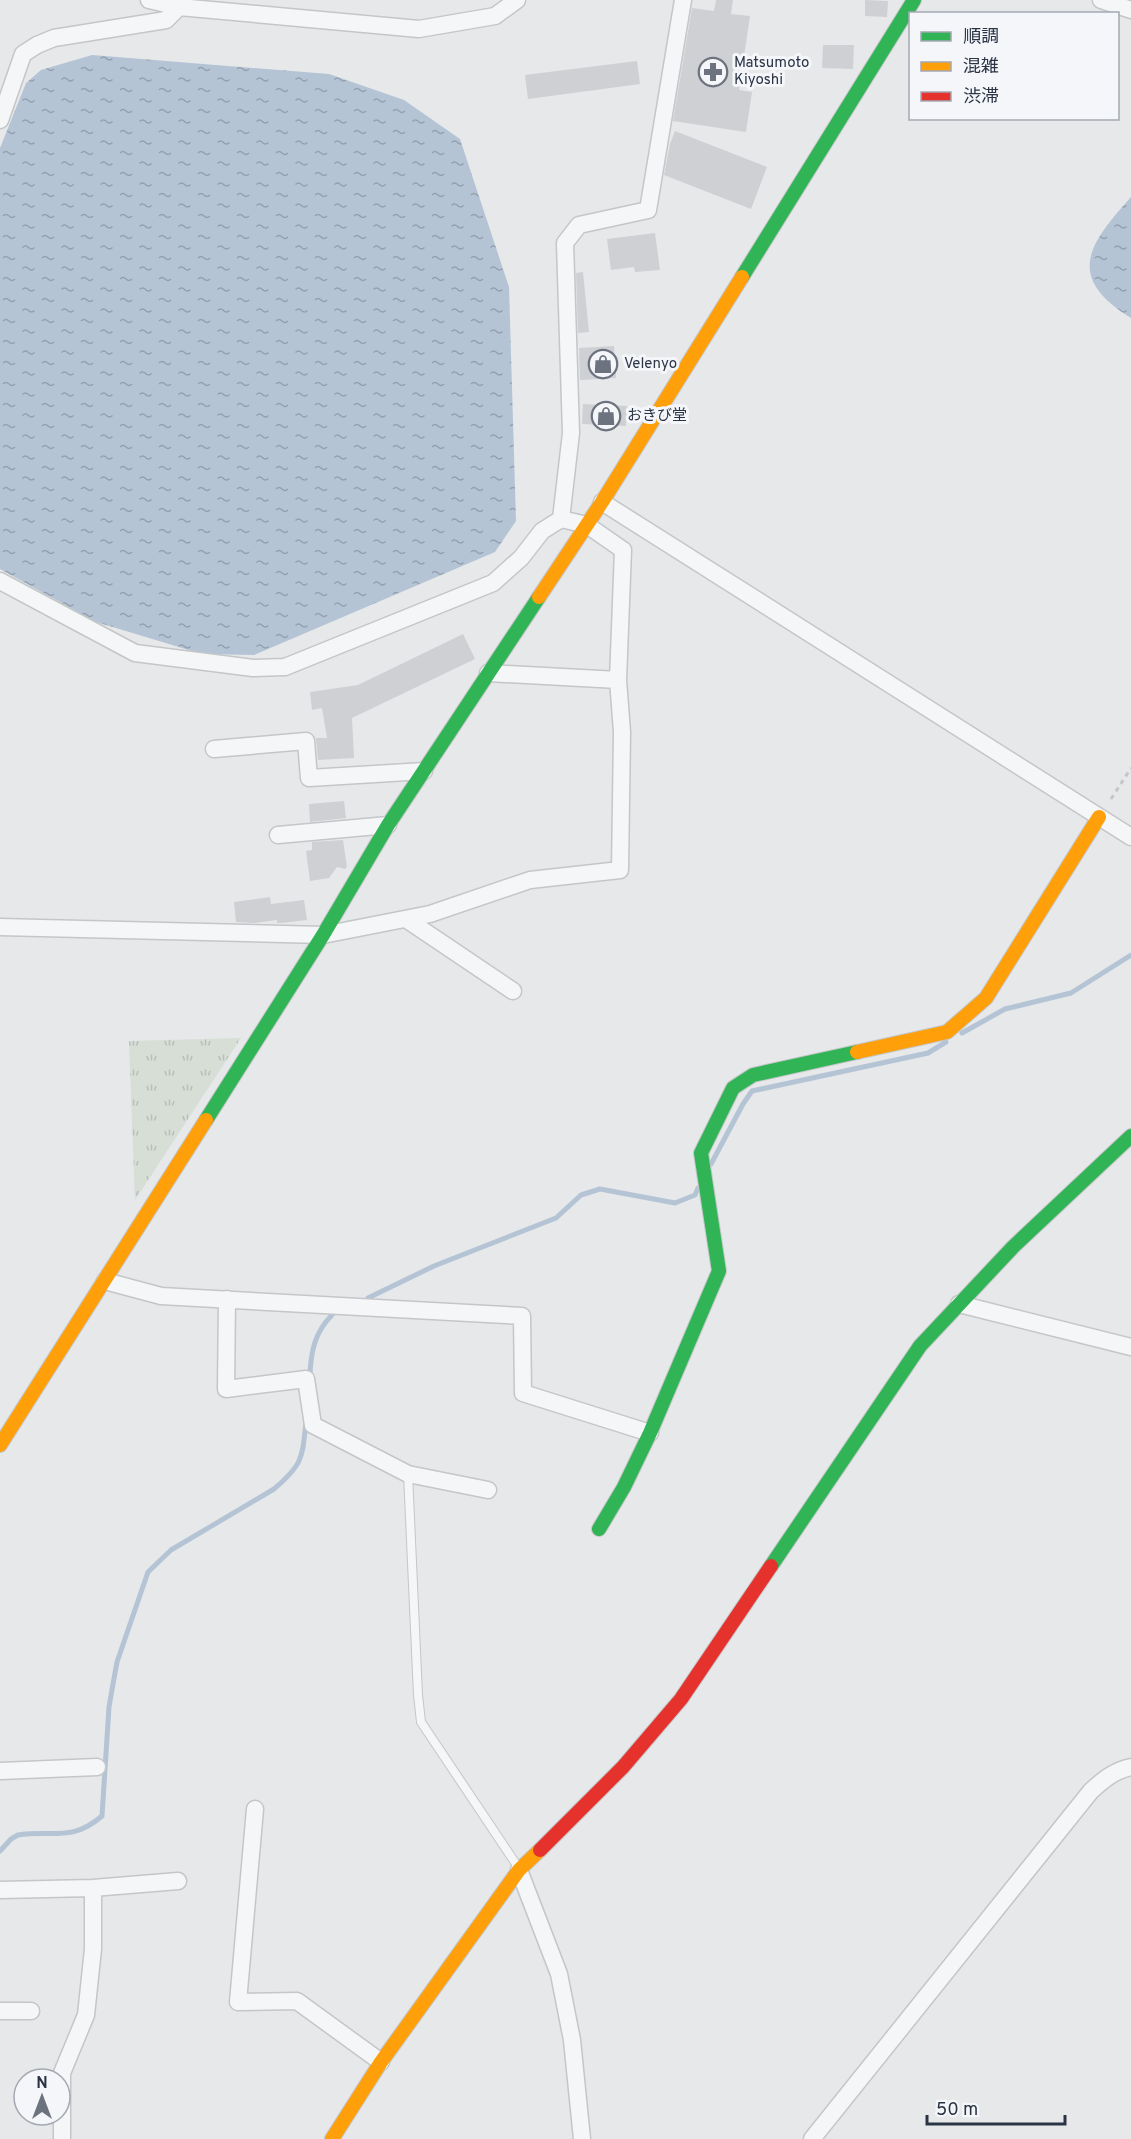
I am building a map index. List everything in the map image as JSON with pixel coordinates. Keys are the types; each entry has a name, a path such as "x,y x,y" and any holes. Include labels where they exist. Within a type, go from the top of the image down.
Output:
{"street":[{"path":"149,0 179,7 419,29 495,16 517,0"},
{"path":"561,519 570,433 565,243 579,225 648,210 682,0"},
{"path":"0,1444 323,935 388,825 602,502 914,0"},
{"path":"1101,0 1131,10"},
{"path":"0,120 23,54 37,45 54,38 166,20 179,7"},
{"path":"602,502 1131,837"},
{"path":"0,581 135,653 253,668 285,667 493,583 521,558 542,531 561,519 587,525 623,550 618,680 622,732 620,870 530,880 430,914 323,935 0,927"},
{"path":"488,673 618,680"},
{"path":"214,749 306,741 309,777 424,771"},
{"path":"599,1529 624,1487 650,1433 719,1271 701,1153 733,1088 753,1075 947,1032 986,998 1099,817"},
{"path":"278,835 388,825"},
{"path":"406,919 513,991"},
{"path":"332,2139 381,2062 519,1870 623,1767 681,1699 920,1346 1013,1247 1131,1132"},
{"path":"105,1281 161,1296 522,1316 523,1394 650,1433"},
{"path":"227,1299 226,1389 306,1379 313,1425 408,1474 488,1490"},
{"path":"958,1304 1131,1347"},
{"path":"0,1771 97,1767"},
{"path":"812,2139 1084,1799 1105,1778 1131,1767"},
{"path":"255,1809 238,2002 297,2001 381,2062"},
{"path":"519,1870 559,1974 572,2040 582,2139"},
{"path":"0,1890 93,1888 178,1881"},
{"path":"62,2139 62,2073 86,2015 93,1949 93,1888"},
{"path":"0,2011 31,2011"}],"lane":[{"path":"408,1474 418,1695 422,1722 519,1870"}],"path":[{"path":"1099,817 1131,768"}],"green space":[{"path":"241,1038 135,1200 129,1041"}],"water":[{"path":"92,55 329,74 404,100 460,139 509,287 516,521 495,552 254,655 202,654 96,622 0,569 0,148 26,83 41,70"},
{"path":"1131,197 1131,318 1110,303 1097,289 1091,274 1090,260 1104,230"}],"building":[{"path":"716,0 733,0 731,14 750,16 739,90 752,92 746,132 673,121 692,8 714,11"},
{"path":"865,0 888,1 887,17 865,16"},
{"path":"823,45 854,45 853,69 822,68"},
{"path":"637,61 640,84 528,99 525,75"},
{"path":"675,131 767,167 751,209 664,175"},
{"path":"655,233 660,270 635,272 634,267 611,270 607,239"},
{"path":"583,272 589,332 578,333 576,273"},
{"path":"614,346 616,378 580,380 579,348"},
{"path":"583,404 627,406 626,426 582,424"},
{"path":"463,634 475,659 352,718 354,758 318,760 316,738 327,738 322,708 312,710 310,692 358,685"},
{"path":"344,801 346,818 310,822 309,804"},
{"path":"343,840 347,867 345,869 337,867 329,878 310,881 306,851 312,850 312,842"},
{"path":"270,897 271,904 304,900 307,920 281,923 277,923 277,920 253,923 236,922 234,902"}],"waterway":[{"path":"962,1033 1005,1009 1071,993 1131,955"},
{"path":"711,1164 752,1091 928,1053 946,1042"},
{"path":"368,1298 434,1266 556,1218 581,1195 600,1189 675,1203 695,1195 698,1188"},
{"path":"310,1374 315,1342 326,1321 332,1315"},
{"path":"0,1851 18,1835 71,1832 91,1824 102,1816 109,1707 117,1662 148,1572 171,1550 274,1489 284,1480 296,1467 302,1453 306,1422"}],"traffic: fast":[{"path":"742,277 914,0"},
{"path":"206,1120 323,935 388,825 539,597"},
{"path":"599,1529 624,1487 650,1433 719,1271 701,1153 733,1088 753,1075 857,1052"},
{"path":"771,1566 920,1346 1013,1247 1131,1136"}],"traffic: slow":[{"path":"539,597 602,502 742,277"},
{"path":"857,1052 947,1032 986,998 1099,817"},
{"path":"0,1445 206,1120"},
{"path":"332,2139 381,2062 519,1870 540,1850"}],"traffic: jam":[{"path":"540,1850 623,1767 681,1699 771,1566"}],"place":[{"name":"Matsumoto Kiyoshi","path":"713,72"},
{"name":"Velenyo","path":"603,364"},
{"name":"おきび堂","path":"606,416"}]}
